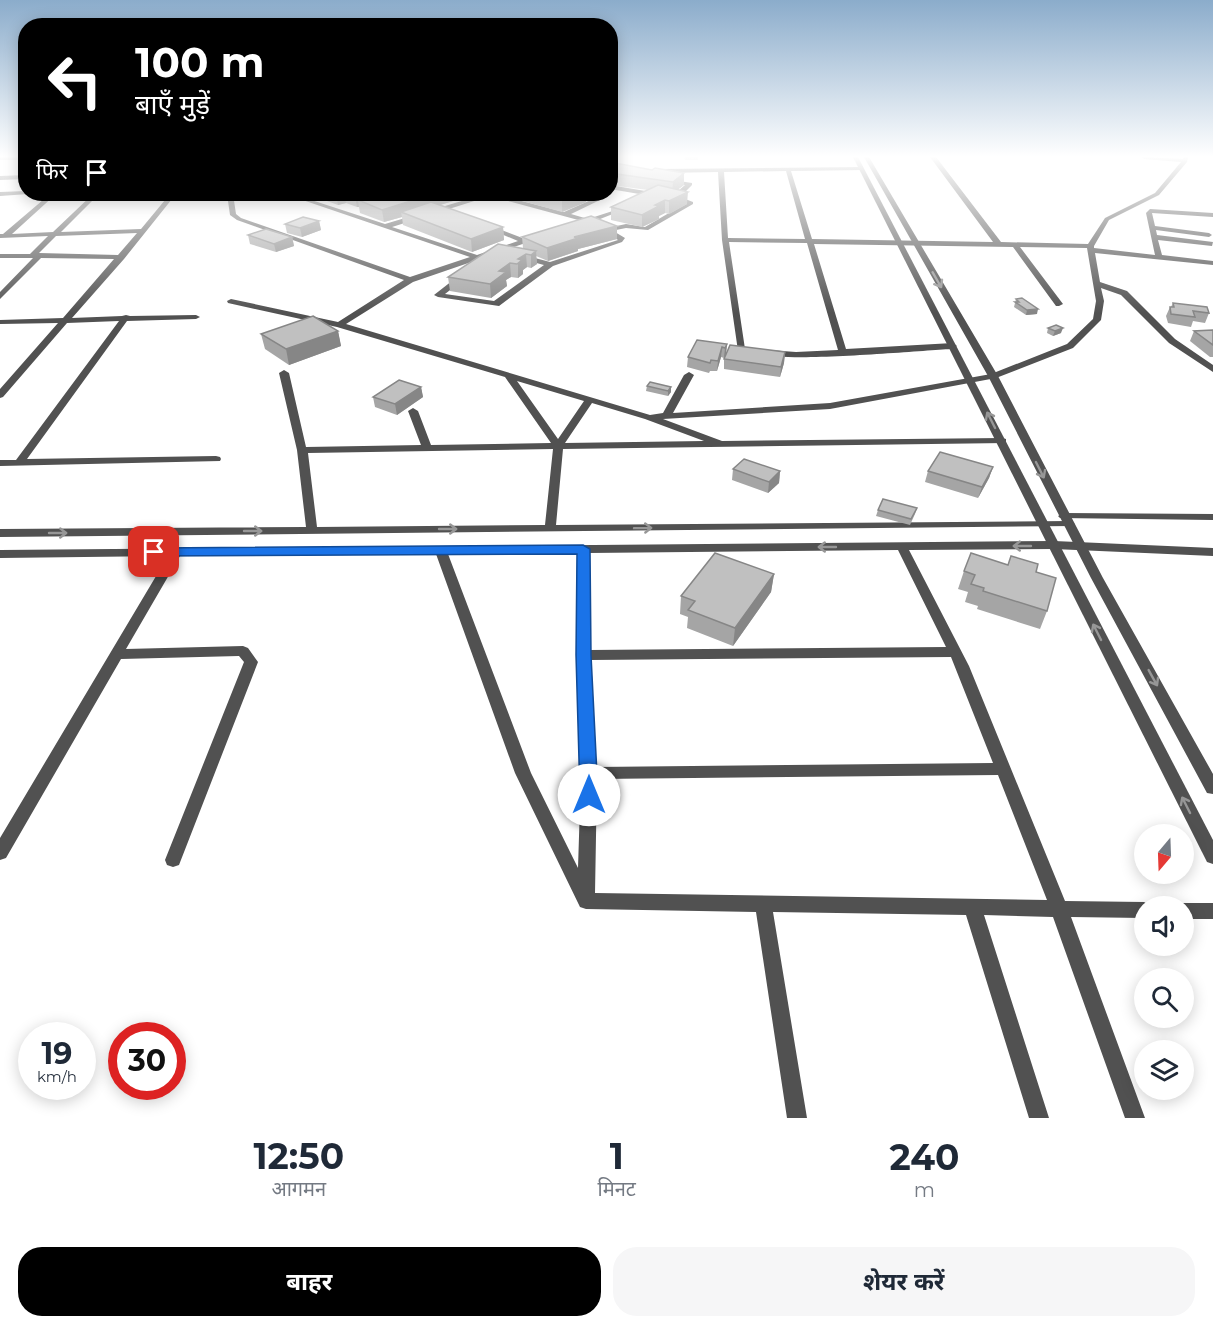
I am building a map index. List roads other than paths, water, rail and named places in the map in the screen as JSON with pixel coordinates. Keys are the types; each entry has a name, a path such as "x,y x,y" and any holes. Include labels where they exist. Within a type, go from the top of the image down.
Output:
{"street":[{"path":"3,236 35,209"},
{"path":"0,297 56,233 80,209"},
{"path":"0,395 161,209"},
{"path":"232,209 233,215 239,219 410,280"},
{"path":"335,209 477,257"},
{"path":"387,226 442,209"},
{"path":"443,209 453,213"},
{"path":"543,209 616,228 626,226 646,229 680,209"},
{"path":"564,215 577,209"},
{"path":"579,225 619,209"},
{"path":"723,209 725,240 741,349"},
{"path":"799,209 843,352"},
{"path":"882,209 1213,857"},
{"path":"897,209 993,376 1081,547 1213,788"},
{"path":"972,209 999,245"},
{"path":"648,417 830,406 993,376 1070,346 1097,320 1100,301 1091,246 1107,219 1127,209"},
{"path":"1158,254 1149,213 1152,210 1213,215"},
{"path":"350,214 360,211"},
{"path":"1155,237 1212,245 1201,214"},
{"path":"483,225 524,241"},
{"path":"496,250 438,295 496,304 550,264 620,241 622,238 611,233 616,228"},
{"path":"1153,228 1209,235"},
{"path":"3,236 143,231"},
{"path":"339,325 410,280 546,234"},
{"path":"725,240 1091,246 1213,263"},
{"path":"1015,245 1059,304"},
{"path":"496,250 550,264"},
{"path":"0,256 121,256"},
{"path":"1096,283 1124,293 1172,341 1213,369"},
{"path":"231,301 339,325 648,417 721,444"},
{"path":"20,462 126,317"},
{"path":"0,322 196,317"},
{"path":"763,352 790,355 953,346"},
{"path":"731,347 752,350"},
{"path":"284,373 302,450 312,530"},
{"path":"508,375 558,446"},
{"path":"666,416 689,375"},
{"path":"550,529 558,446 590,399"},
{"path":"413,411 428,447"},
{"path":"302,450 1002,441"},
{"path":"0,463 216,459"},
{"path":"0,533 1044,524 1067,520 1213,517"},
{"path":"0,554 1054,545 1213,552"},
{"path":"902,547 955,652 1003,769 1059,908 1135,1118"},
{"path":"583,549 583,655 589,773 586,901"},
{"path":"441,550 523,773 586,901"},
{"path":"0,853 176,552"},
{"path":"116,654 243,651 251,662 173,860"},
{"path":"583,655 955,652"},
{"path":"589,773 1003,769"},
{"path":"586,901 1134,910"},
{"path":"763,903 797,1118"},
{"path":"972,906 1039,1118"},
{"path":"1194,910 1213,911"}]}
